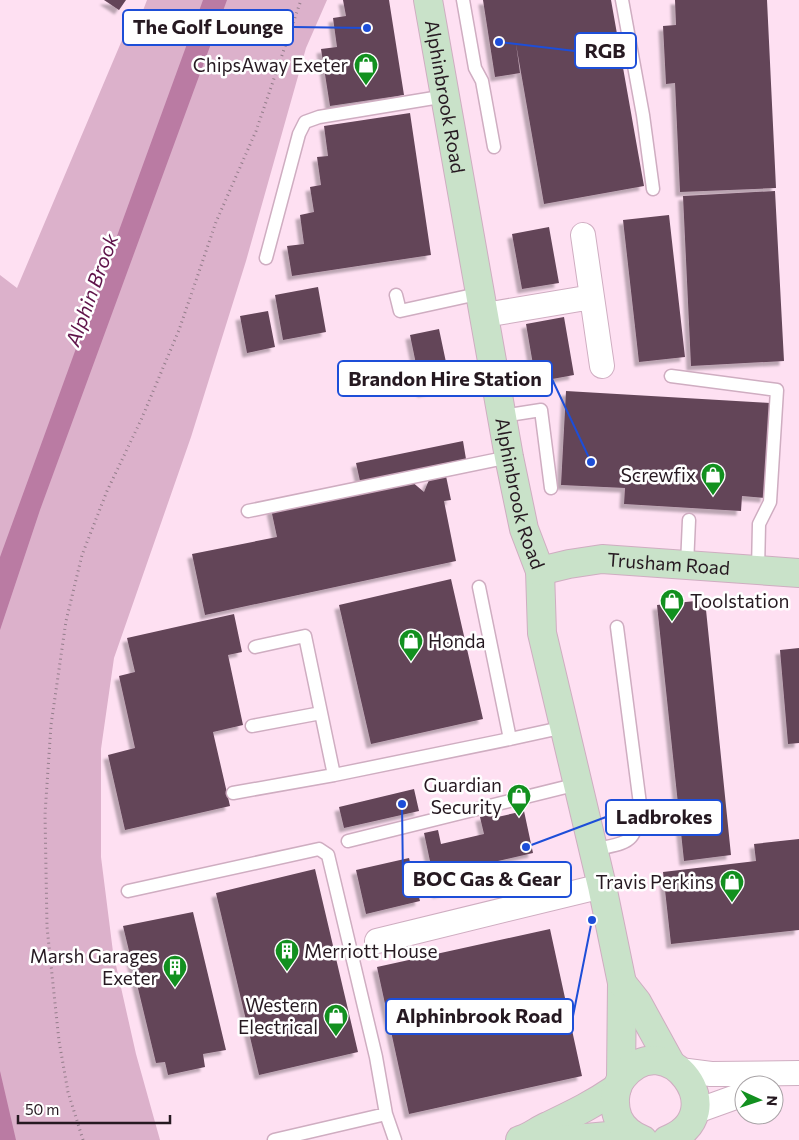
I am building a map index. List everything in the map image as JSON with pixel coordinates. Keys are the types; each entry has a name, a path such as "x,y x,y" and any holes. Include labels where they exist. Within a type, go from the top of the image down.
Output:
{"main road":[{"name":"Alphinbrook Road","path":"428,0 484,304 509,457 524,529 540,571 542,632 594,850 622,983 619,1083 615,1108 618,1118 637,1137"},
{"name":"Trusham Road","path":"540,571 569,564 602,560 799,573"},
{"name":"Alphinbrook Road","path":"622,983 637,1002 676,1067 687,1076 695,1094 682,1131"},
{"path":"529,1139 545,1127 582,1111 619,1083 629,1071 644,1063 660,1061 676,1067"},
{"path":"563,1140 637,1137"}],"street":[{"path":"583,235 602,366"},
{"path":"484,304 592,297"},
{"path":"377,941 602,886"},
{"path":"676,1067 711,1074 798,1073"},
{"path":"784,1079 798,1073"},
{"path":"682,1131 734,1100"}],"lane":[{"path":"463,0 475,68 482,81 494,147"},
{"path":"622,0 642,115 652,189"},
{"path":"266,258 299,134 305,122 318,117 446,96"},
{"path":"396,295 400,311 484,304"},
{"path":"671,376 777,390 770,502 759,524 758,570"},
{"path":"502,416 541,410 551,488"},
{"path":"248,511 509,457"},
{"path":"687,565 689,520"},
{"path":"479,587 510,739"},
{"path":"594,850 628,842 636,831 640,804 617,627"},
{"path":"255,646 304,636 334,775"},
{"path":"252,726 321,713"},
{"path":"233,793 334,775 565,727"},
{"path":"348,841 578,784"},
{"path":"128,891 320,849 328,855 376,1057 386,1114 395,1140"},
{"path":"274,1140 386,1114"}],"path":[{"path":"83,1140 68,1092 59,1041 47,926 45,814 51,725 66,621 82,555 107,491 141,420 179,330 216,222 256,131 301,0"}],"shaded area":[{"path":"147,0 327,0 306,48 246,261 191,437 114,658 101,749 101,857 113,952 136,1054 160,1140 0,1140 0,275 17,288 125,33 134,34"},
{"path":"203,0 227,0 40,510 0,630 0,557"},
{"path":"0,1071 16,1140 0,1140"}],"building":[{"path":"104,0 126,0 119,10"},
{"path":"343,0 389,0 404,95 330,106 321,49 337,47 333,18 346,16"},
{"path":"483,0 611,0 644,186 544,204 516,44 520,73 495,77"},
{"path":"675,0 767,0 776,188 680,192 675,83 666,84 663,26 676,25"},
{"path":"410,113 431,255 292,276 287,246 304,244 300,215 314,212 310,187 321,185 317,157 328,156 324,126"},
{"path":"775,191 784,361 691,366 683,196"},
{"path":"669,215 685,357 639,362 623,220"},
{"path":"549,227 559,283 522,289 512,234"},
{"path":"318,287 326,332 283,340 275,295"},
{"path":"268,311 275,347 247,353 240,316"},
{"path":"564,317 574,375 536,382 526,324"},
{"path":"439,329 451,386 422,393 410,335"},
{"path":"566,391 770,403 765,498 742,496 741,511 624,504 625,488 561,485"},
{"path":"463,441 466,459 360,481 356,463"},
{"path":"446,476 451,500 444,501 456,561 205,615 192,554 277,537 271,509 411,481 424,492 429,480"},
{"name":"Honda","path":"451,579 483,719 371,744 339,605"},
{"path":"705,600 731,855 684,861 657,605"},
{"path":"234,614 242,652 228,655 243,725 213,732 230,806 125,830 108,755 135,748 119,676 135,672 127,638"},
{"path":"799,648 799,743 788,744 780,650"},
{"path":"414,789 419,811 344,828 339,807"},
{"path":"524,811 533,853 498,861 502,879 437,894 424,833 438,830 441,844 484,834 480,817 492,814 493,818"},
{"path":"799,839 799,930 671,944 663,872 756,861 754,844"},
{"path":"409,858 420,901 366,914 356,870"},
{"name":"Merriott House","path":"315,869 358,1052 259,1075 216,893"},
{"name":"Marsh Garages Exeter","path":"193,912 226,1050 203,1054 205,1067 168,1075 165,1062 156,1063 123,926"},
{"path":"550,929 582,1076 409,1114 377,967"}],"place":[{"name":"The Golf Lounge","path":"367,28"},
{"name":"RGB","path":"499,42"},
{"name":"ChipsAway Exeter","path":"366,86"},
{"name":"Brandon Hire Station","path":"591,462"},
{"name":"Screwfix","path":"713,496"},
{"name":"Toolstation","path":"672,622"},
{"name":"Honda","path":"411,662"},
{"name":"BOC Gas & Gear","path":"402,804"},
{"name":"Guardian Security","path":"519,817"},
{"name":"Ladbrokes","path":"526,847"},
{"name":"Travis Perkins","path":"732,903"},
{"name":"Alphinbrook Road","path":"592,920"},
{"name":"Merriott House","path":"287,972"},
{"name":"Marsh Garages Exeter","path":"175,988"},
{"name":"Western Electrical","path":"336,1037"}],"water label":[{"name":"Alphin Brook","path":"92,290"}]}
